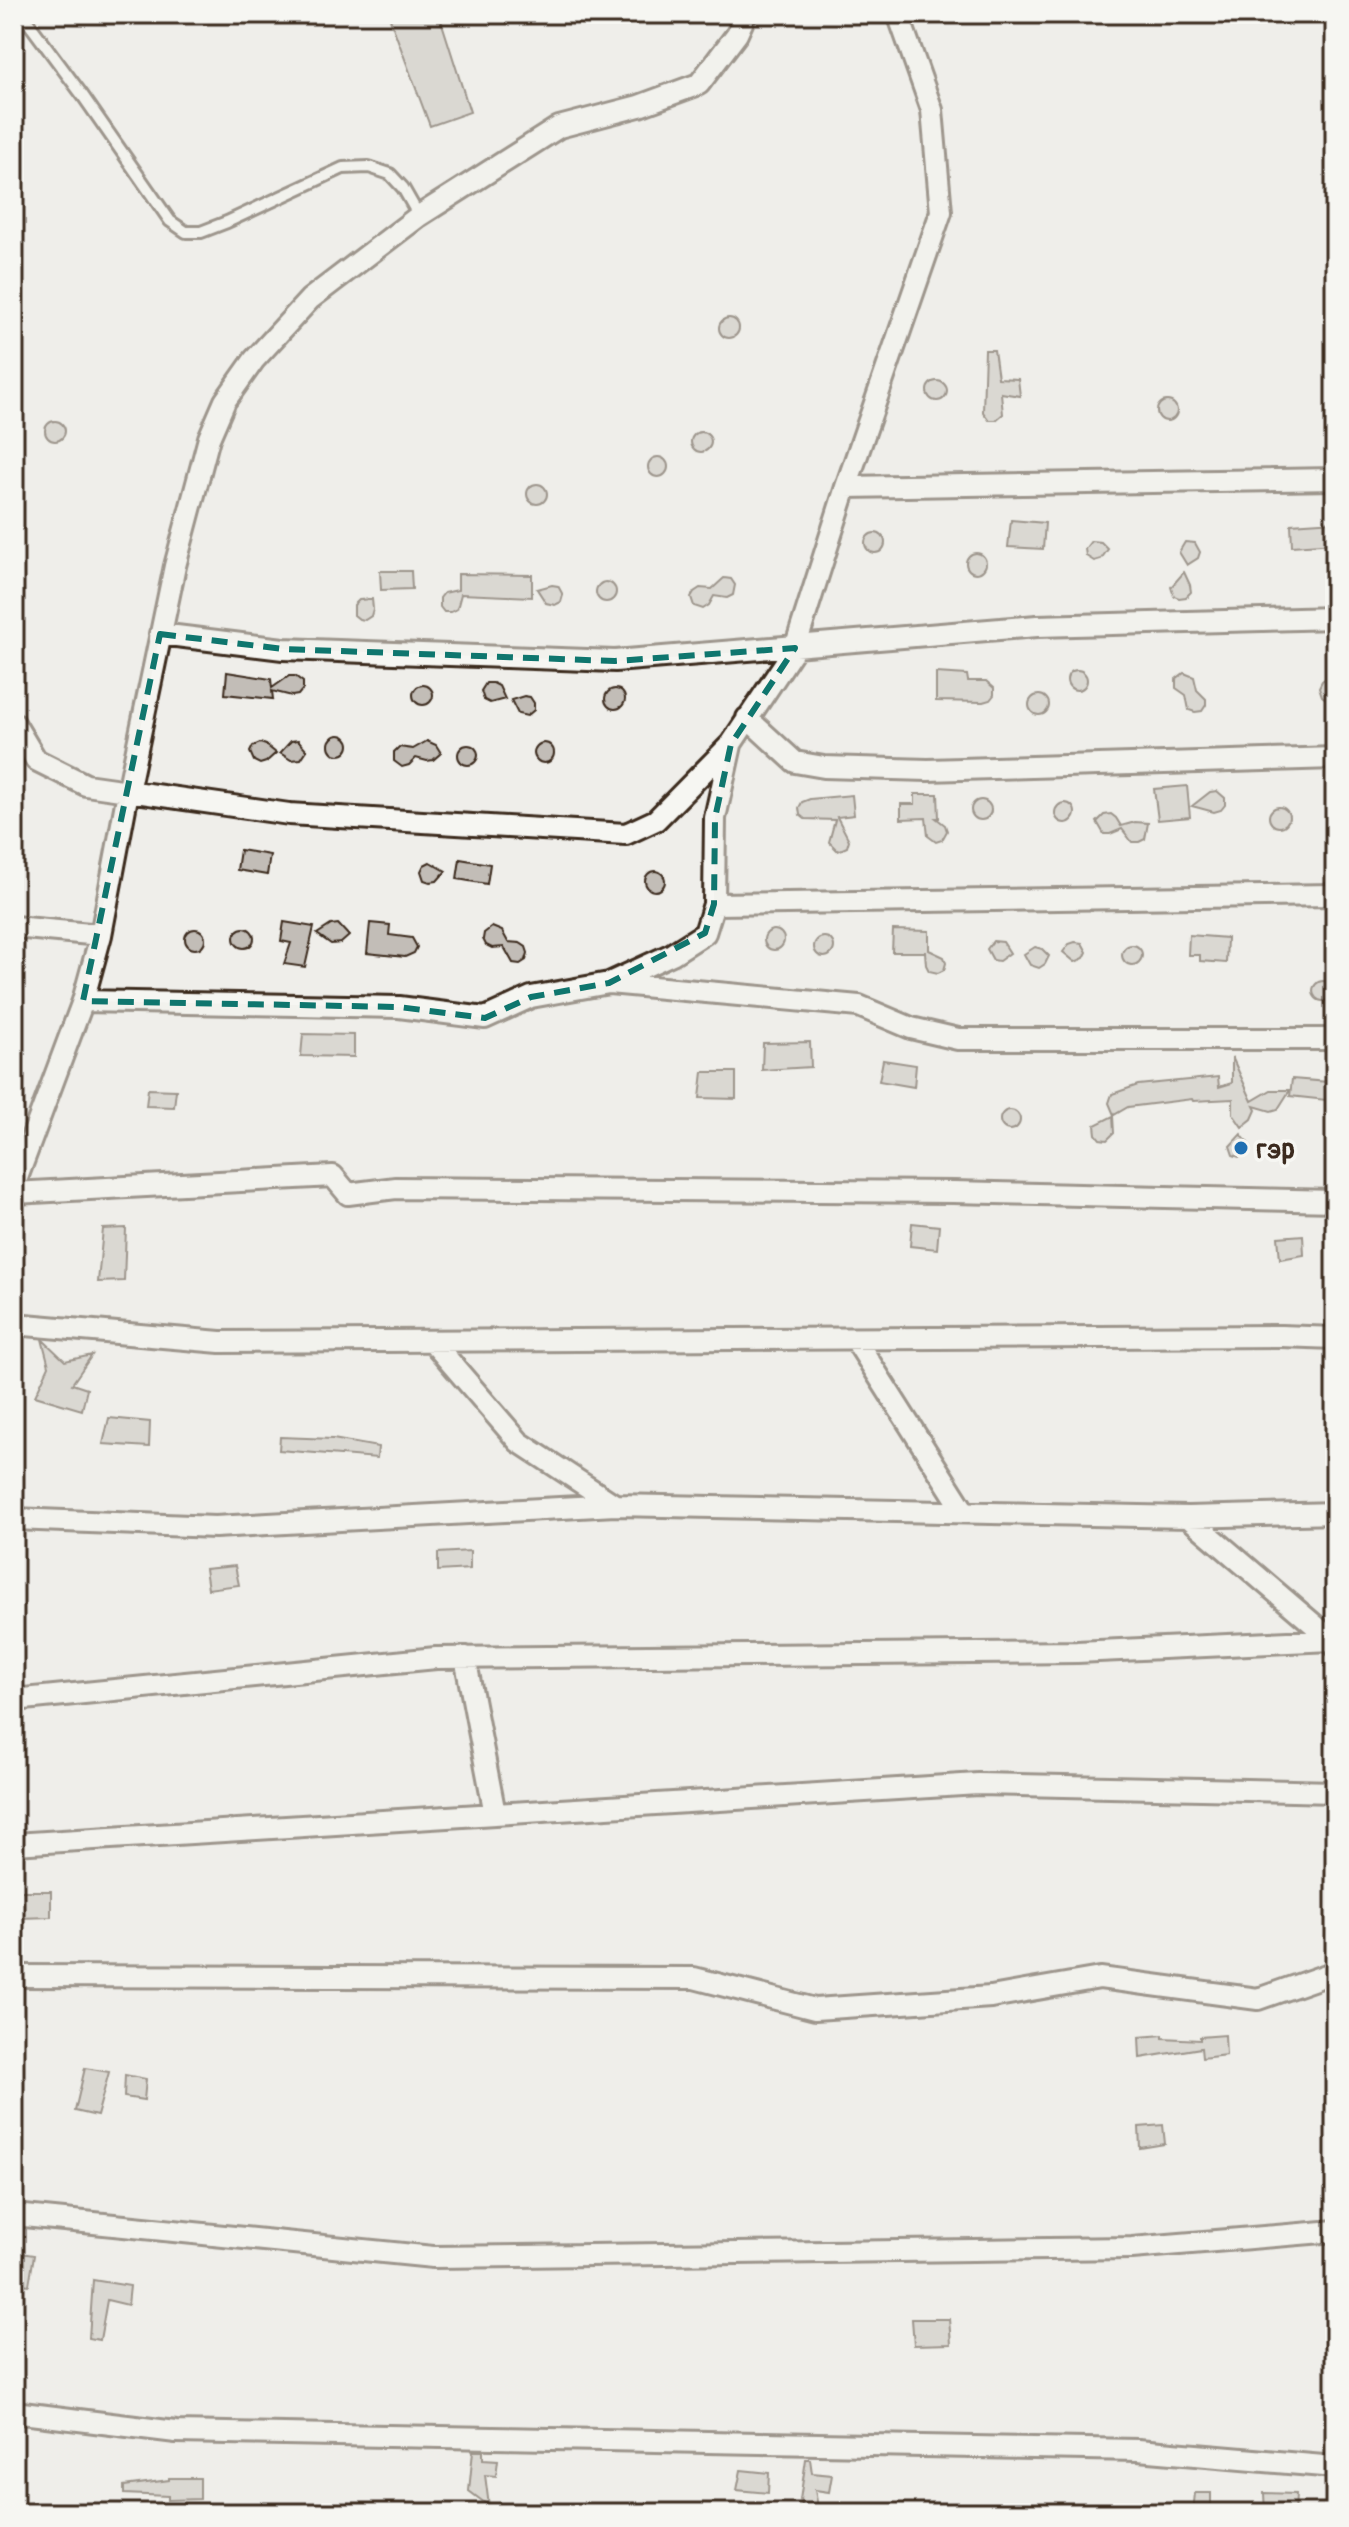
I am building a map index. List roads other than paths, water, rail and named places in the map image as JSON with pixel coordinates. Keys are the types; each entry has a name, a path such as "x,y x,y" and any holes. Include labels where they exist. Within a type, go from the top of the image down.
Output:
{"street":[{"path":"14,1186 83,1001 101,935 160,634 196,480 225,401 254,360 310,299 419,216 559,127 639,106 699,84 737,34 746,14"},
{"path":"14,723 36,760 86,785 128,792 289,814 626,834 656,820 731,744 795,648 846,487 941,212 932,110 898,14"},
{"path":"846,487 1335,479"},
{"path":"160,634 283,649 615,661 1037,626 1335,618"},
{"path":"747,718 795,762 824,767 928,770 1335,758"},
{"path":"83,1001 399,1007 485,1018 531,997 609,983 672,954 705,933 714,904 715,818 731,744"},
{"path":"714,904 1335,895"},
{"path":"14,927 101,935"},
{"path":"609,983 859,1006 911,1028 958,1039 1335,1039"},
{"path":"14,1193 333,1176 348,1194 396,1188 937,1191 1335,1201"},
{"path":"14,1324 220,1342 1335,1338"},
{"path":"855,1339 964,1511"},
{"path":"432,1341 519,1442 615,1505"},
{"path":"14,1519 215,1527 615,1505 1188,1517 1335,1513"},
{"path":"1188,1517 1334,1643"},
{"path":"14,1700 436,1658 1077,1652 1334,1643"},
{"path":"465,1657 495,1814"},
{"path":"14,1844 978,1784 1335,1792"},
{"path":"14,1976 694,1978 815,2009 991,1997 1100,1978 1258,1999 1335,1972"},
{"path":"14,2215 433,2257 1132,2248 1335,2231"},
{"path":"14,2412 176,2432 1138,2450 1335,2467"}],"lane":[{"path":"22,14 170,221 186,232 201,232 227,222 343,168 369,167 390,174 403,188 419,216"}],"place":[{"name":"гэр","path":"1241,1148"}]}
